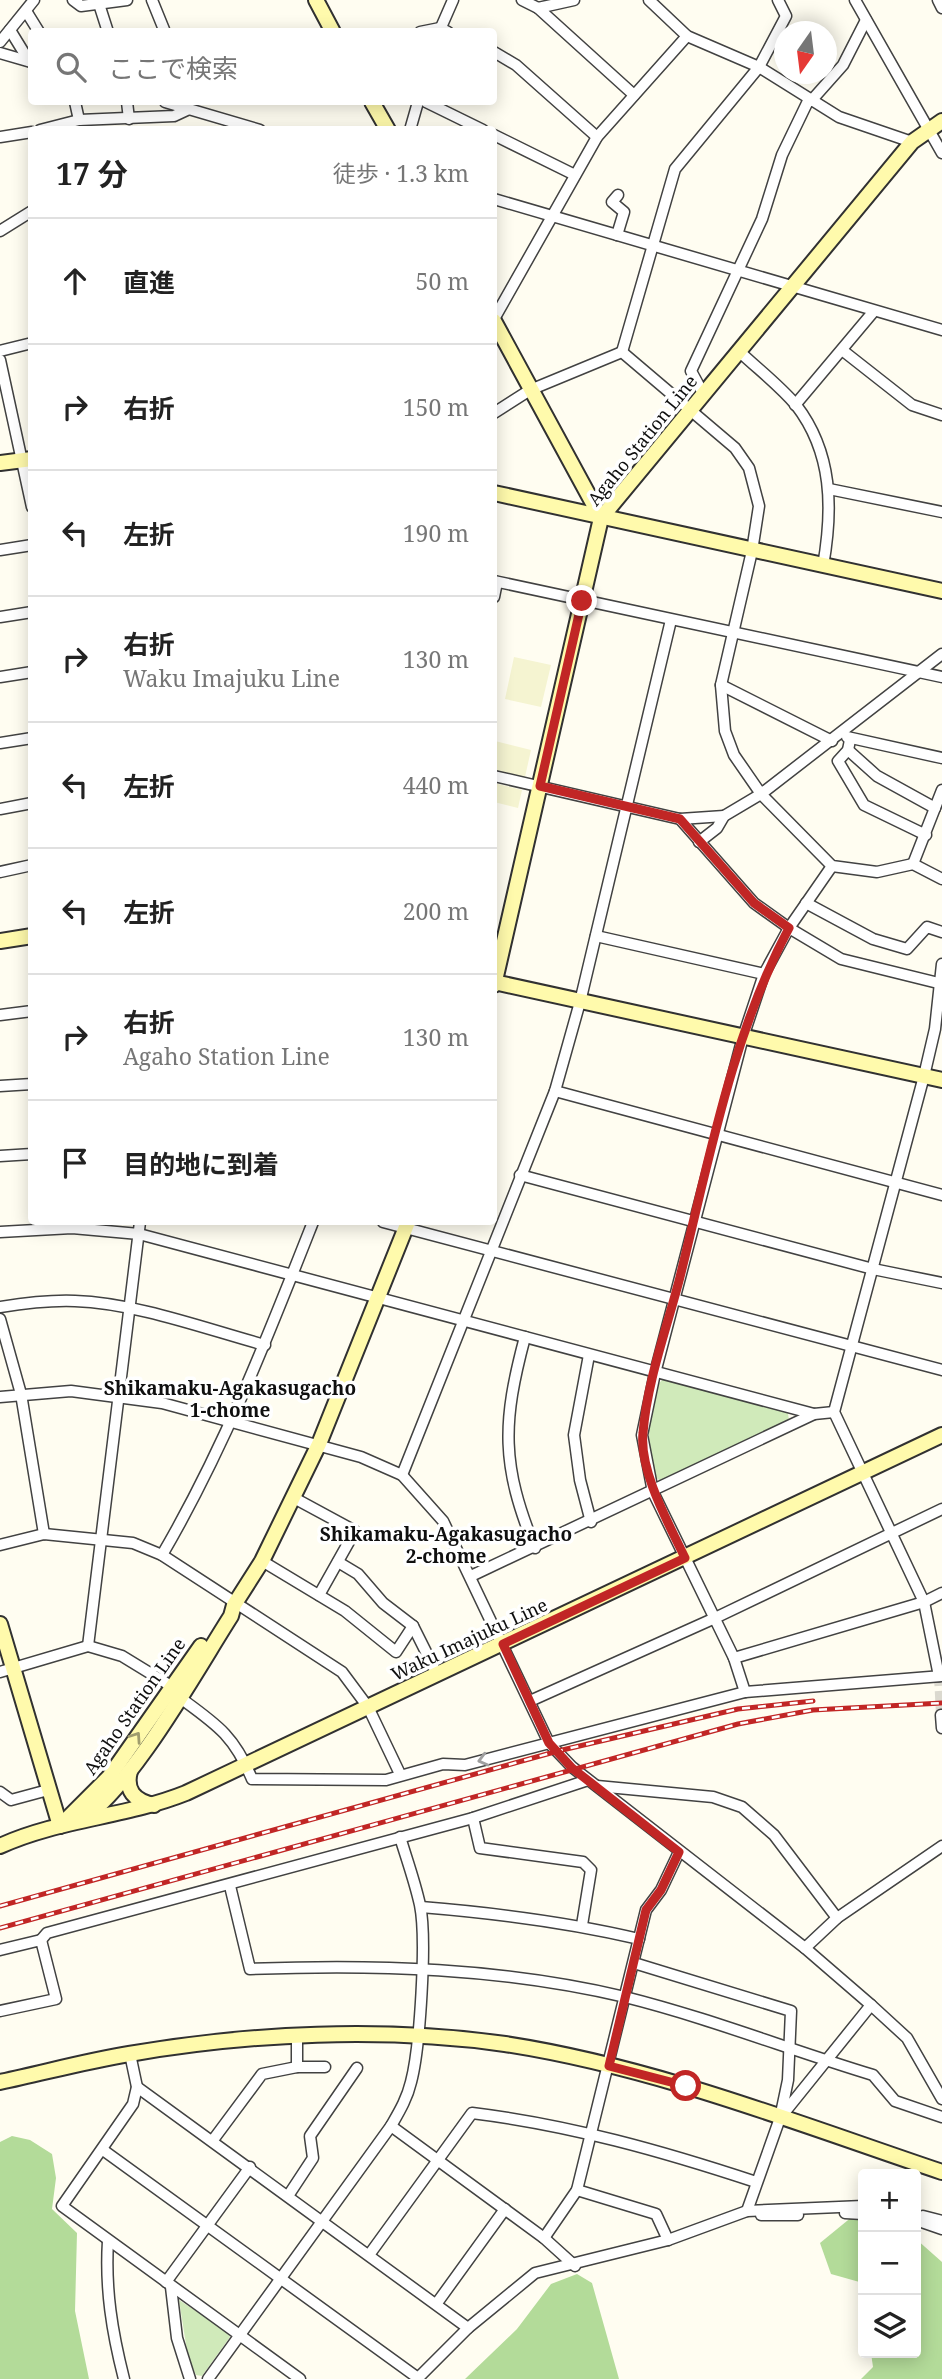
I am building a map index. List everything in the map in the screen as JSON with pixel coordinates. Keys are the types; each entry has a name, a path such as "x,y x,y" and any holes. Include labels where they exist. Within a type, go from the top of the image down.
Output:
{"main road":[{"path":"316,0 331,28"},
{"path":"374,105 386,126"},
{"name":"Agaho Station Line","path":"497,970 601,518 912,142 928,128 942,121"},
{"path":"497,326 601,518"},
{"path":"0,463 26,459"},
{"path":"497,494 942,591"},
{"path":"0,941 28,937"},
{"path":"497,984 942,1080"},
{"name":"Agaho Station Line","path":"60,1826 109,1777 231,1616 234,1605 262,1561 319,1444 407,1225"},
{"name":"Waku Imajuku Line","path":"0,1846 60,1826 155,1805 503,1644 942,1435"},
{"path":"0,1624 6,1669 60,1826"},
{"name":"Agaho Station Line","path":"76,1824 93,1812 132,1766 175,1692"},
{"path":"132,1766 128,1788 137,1799 155,1805"},
{"path":"0,2082 130,2054 232,2041 296,2037 416,2037 504,2044 609,2066 686,2086 942,2172"}],"street":[{"path":"0,42 34,0"},
{"path":"73,0 81,6 127,0"},
{"path":"152,0 163,28"},
{"path":"443,28 453,0"},
{"path":"522,0 538,8 634,95"},
{"path":"538,8 574,0"},
{"path":"649,0 687,36 759,67 839,117 912,142"},
{"path":"622,352 675,169 759,67 786,16 778,0"},
{"path":"855,0 942,153"},
{"path":"938,0 942,8"},
{"path":"99,4 107,28"},
{"path":"26,11 37,28"},
{"path":"704,395 691,371 762,219 782,155 810,100 844,65 866,20"},
{"path":"10,30 28,59"},
{"path":"497,315 597,137 687,36"},
{"path":"0,53 28,61"},
{"path":"497,54 516,65 597,137"},
{"path":"76,105 79,120"},
{"path":"128,105 132,122"},
{"path":"175,105 247,126"},
{"path":"209,114 212,105"},
{"path":"411,126 417,105"},
{"path":"432,105 475,126"},
{"path":"56,126 79,120 132,122 174,116 189,109"},
{"path":"2,139 28,133"},
{"path":"497,136 575,175"},
{"path":"617,236 624,212 612,202 618,195"},
{"path":"497,200 942,330"},
{"path":"0,231 28,214"},
{"path":"795,405 874,311"},
{"path":"0,351 28,344"},
{"path":"842,350 912,405 942,415"},
{"path":"497,411 530,390 622,352"},
{"path":"622,352 736,449 749,468 759,506 752,551 721,685 725,731 734,755 761,794 832,866 877,872 913,864 942,879"},
{"path":"741,352 795,405 819,446 829,489 830,528 824,566"},
{"path":"0,360 26,459"},
{"path":"829,489 942,512"},
{"path":"0,550 28,546"},
{"path":"497,581 916,674 942,677"},
{"path":"0,617 28,613"},
{"path":"402,1475 555,1091 580,1002 671,620"},
{"path":"926,835 864,805 838,761 847,741 916,674 942,654"},
{"path":"0,677 28,673"},
{"path":"721,685 832,741 847,741 942,758"},
{"path":"0,743 28,739"},
{"path":"497,777 680,819 724,816 761,794 832,741"},
{"path":"847,741 877,776 935,807"},
{"path":"913,864 942,789"},
{"path":"0,809 28,804"},
{"path":"699,842 717,828 724,816"},
{"path":"680,819 754,903 789,928 841,959 941,984"},
{"path":"931,822 942,828"},
{"path":"0,872 28,866"},
{"path":"745,1692 734,1658 653,1492 642,1435 655,1373 716,1136 743,1037 764,974 789,928 832,866"},
{"path":"806,903 873,939 907,949 927,927 942,932"},
{"path":"596,936 764,974"},
{"path":"6,1669 88,1646 122,1656 175,1692 220,1728 239,1747 252,1779 386,1780 443,1764 465,1765 745,1692 941,1676 924,1602 834,1412 924,1076 941,984 942,964"},
{"path":"0,1015 28,1012"},
{"path":"0,1086 28,1084"},
{"path":"555,1091 942,1195"},
{"path":"0,1156 28,1154"},
{"path":"520,1175 873,1269 942,1283"},
{"path":"88,1646 99,1539 140,1225"},
{"path":"162,1556 198,1494 233,1421 312,1225"},
{"path":"410,1225 491,1251 942,1370"},
{"path":"0,1232 72,1228 139,1234 814,1414"},
{"path":"0,1307 36,1302 78,1301 129,1310 265,1345"},
{"path":"0,1319 21,1394 44,1534"},
{"path":"524,1337 511,1390 507,1451 515,1499 535,1548"},
{"path":"589,1355 574,1435 580,1480 591,1522"},
{"path":"0,1397 71,1391 118,1396 233,1421 319,1444 361,1457 402,1475 443,1521 549,1743 592,1783 805,1948 871,2005 907,2038 942,2099"},
{"path":"471,1576 591,1522 814,1414 834,1412"},
{"path":"294,1498 355,1531 318,1595"},
{"path":"530,1701 715,1618 891,1531 942,1509"},
{"path":"0,1545 44,1534 133,1543 162,1556 234,1605 342,1672 368,1707 400,1774"},
{"path":"262,1561 345,1611 396,1652 413,1626"},
{"path":"338,1562 358,1574 383,1603 413,1626 437,1674"},
{"path":"734,1658 924,1602 942,1593"},
{"path":"941,1715 942,1728"},
{"path":"0,1950 41,1940 47,1933 230,1886 592,1783 713,1797 742,1807 774,1835 837,1918"},
{"path":"0,1793 11,1800 48,1790"},
{"path":"473,1818 480,1849 583,1862 591,1870 582,1926"},
{"path":"208,2379 391,2126 405,2101 412,2081 416,2037 421,1967 421,1907 400,1837"},
{"path":"805,1948 837,1918 942,1846"},
{"path":"544,2238 577,2190 646,1910 661,1890 679,1852"},
{"path":"230,1886 250,1969 421,1967 511,1976 625,1997 873,2075 895,2101 942,2117"},
{"path":"421,1907 492,1913 582,1926 639,1939"},
{"path":"0,2011 56,1999 41,1940"},
{"path":"634,1963 791,2011 788,2080 780,2118 747,2211"},
{"path":"780,2118 871,2005"},
{"path":"296,2037 297,2067"},
{"path":"130,2054 137,2087 133,2105 62,2206 300,2379"},
{"path":"213,2140 262,2074 297,2067 325,2067"},
{"path":"288,2196 313,2158 310,2136 357,2068"},
{"path":"137,2087 468,2328"},
{"path":"369,2255 472,2112 593,2133 664,2151 756,2182"},
{"path":"391,2126 544,2238 575,2266"},
{"path":"103,2150 417,2378 468,2328 535,2273 575,2266 668,2240 747,2211 858,2206"},
{"path":"190,2379 177,2338 168,2285 206,2226 250,2167"},
{"path":"577,2190 656,2214 668,2240"},
{"path":"437,2303 505,2209"},
{"path":"747,2211 764,2216 858,2214"},
{"path":"921,2215 942,2221"},
{"path":"921,2222 942,2229"},
{"path":"108,2241 106,2280 111,2330 124,2379"}],"green space":[{"path":"514,657 551,665 541,707 505,699"},
{"path":"497,742 531,750 525,777 497,771"},
{"path":"497,784 522,790 518,808 497,803"},
{"path":"663,1379 788,1413 789,1421 661,1481 656,1478 653,1468 649,1412 656,1388"},
{"path":"12,2136 30,2140 52,2154 56,2178 52,2209 77,2233 75,2311 89,2379 0,2379 0,2142"},
{"path":"853,2216 858,2216 858,2282 831,2274 820,2243"},
{"path":"921,2243 942,2262 942,2379 861,2379 873,2367 872,2358 921,2358"},
{"path":"577,2274 592,2283 619,2379 465,2379 517,2329 551,2284"},
{"path":"179,2300 228,2332 230,2337 202,2376 196,2375 188,2357"}],"tunnel":[{"path":"939,1676 941,1715"}],"railway":[{"path":"0,1906 558,1751 738,1709 813,1701"},
{"path":"0,1928 738,1724 813,1710 942,1703"}],"district":[{"name":"Shikamaku-Agakasugacho 1-chome","path":"230,1399"},
{"name":"Shikamaku-Agakasugacho 2-chome","path":"446,1545"}],"route":[{"path":"582,601 540,786 680,819 754,903 789,928 764,974 743,1037 655,1373 642,1435 653,1492 685,1558 503,1644 549,1743 572,1768 679,1852 661,1890 646,1910 609,2066 686,2086"}]}
